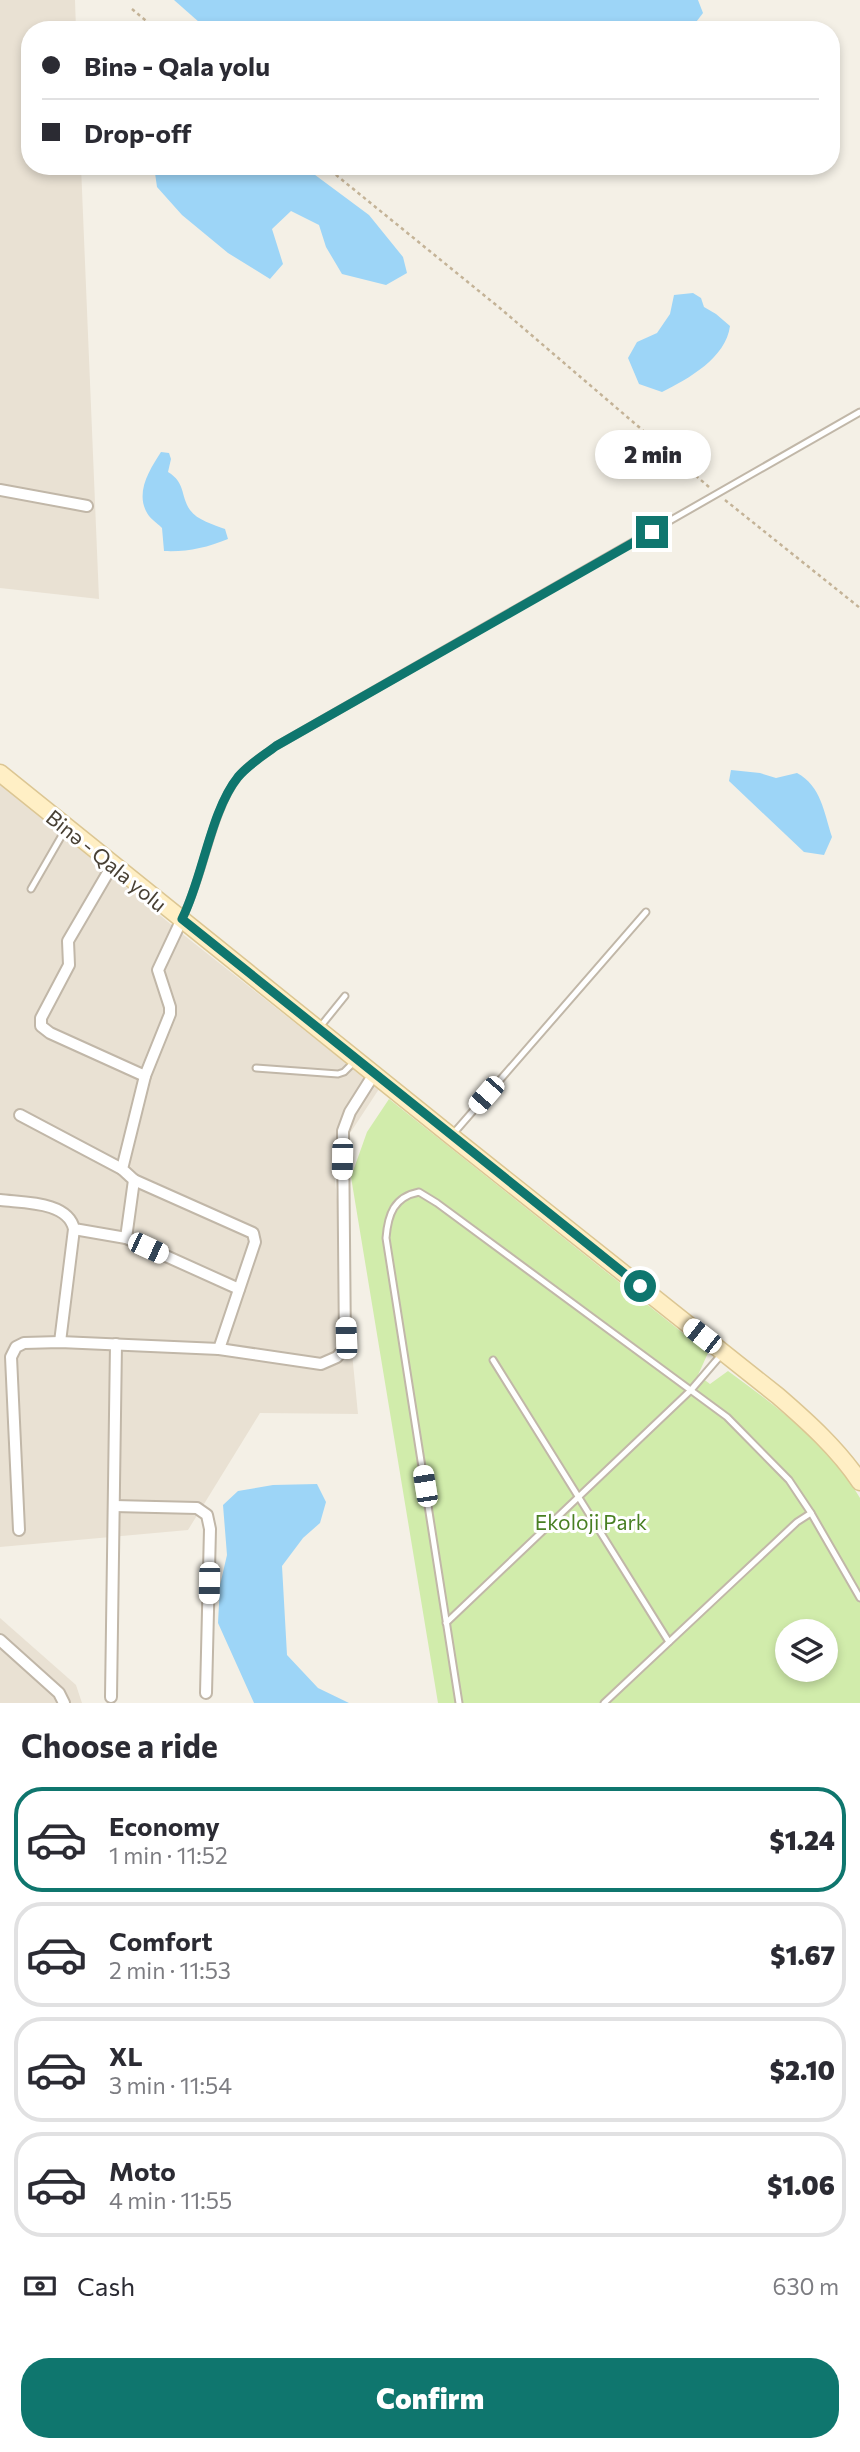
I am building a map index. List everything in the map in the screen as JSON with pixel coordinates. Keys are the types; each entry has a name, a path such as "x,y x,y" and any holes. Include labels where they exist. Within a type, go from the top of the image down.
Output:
{"main road":[{"name":"Binə - Qala yolu","path":"0,773 801,1415 844,1459 860,1482"}],"street":[{"path":"0,490 87,506"},
{"path":"113,864 68,941 69,965 41,1018 41,1026 50,1033 145,1076"},
{"path":"122,1169 145,1076 170,1014 168,998 159,980 158,970 182,919"},
{"path":"19,1530 11,1357 16,1347 24,1343 60,1342 219,1349 321,1364 337,1357 345,1347 343,1131 350,1112 374,1074"},
{"path":"20,1115 122,1169 134,1180 253,1233 255,1242 219,1349"},
{"path":"126,1238 134,1180"},
{"path":"0,1200 54,1209 64,1213 72,1221 74,1229 60,1342"},
{"path":"74,1229 126,1238 239,1289"},
{"path":"111,1697 116,1345"},
{"path":"114,1506 197,1508 207,1515 210,1529 206,1693"},
{"path":"0,1640 59,1693 64,1703"}],"lane":[{"path":"182,919 224,801 237,778 251,764 289,739 860,412"},
{"path":"31,889 66,827"},
{"path":"451,1136 646,912"},
{"path":"318,1029 345,996"},
{"path":"256,1068 338,1074 344,1072 356,1060"},
{"path":"459,1703 386,1238 387,1222 393,1207 406,1195 419,1192 437,1203 727,1417 789,1480 860,1598"},
{"path":"446,1623 691,1390 723,1352"},
{"path":"493,1360 668,1642"},
{"path":"604,1703 797,1522 811,1513"}],"path":[{"path":"132,9 146,21"},
{"path":"336,175 501,309 718,494 860,608"}],"shaded area":[{"path":"0,0 75,0 76,21 21,21 21,175 81,175 99,599 0,588"},
{"path":"0,783 185,936 379,1089 333,1159 358,1414 260,1413 188,1530 0,1547"},
{"path":"0,1618 76,1685 82,1703 0,1703"}],"green space":[{"name":"Ekoloji Park","path":"389,1099 708,1353 698,1375 710,1384 728,1371 818,1444 860,1498 860,1703 438,1703 351,1177 367,1132"}],"water":[{"path":"174,0 698,0 703,13 697,21 198,21"},
{"path":"155,175 315,175 369,215 403,257 407,273 386,285 342,274 326,247 319,225 291,211 272,229 283,264 270,279 228,253 182,215 157,187"},
{"path":"693,293 701,298 704,307 730,326 721,348 714,358 694,374 662,392 639,384 628,358 637,342 657,333 670,314 674,295"},
{"path":"161,452 169,453 171,459 168,472 178,480 193,514 225,529 228,539 196,549 164,551 162,528 147,514 143,503 143,488"},
{"path":"731,770 760,773 776,778 797,773 805,778 817,792 832,837 824,855 804,852 729,781"},
{"path":"317,1484 326,1502 320,1523 303,1538 282,1566 287,1655 318,1688 349,1703 254,1703 218,1623 220,1585 227,1555 223,1505 238,1491 273,1485"}],"route":[{"path":"640,1286 182,919 224,801 237,778 251,764 276,746 652,532"}]}
